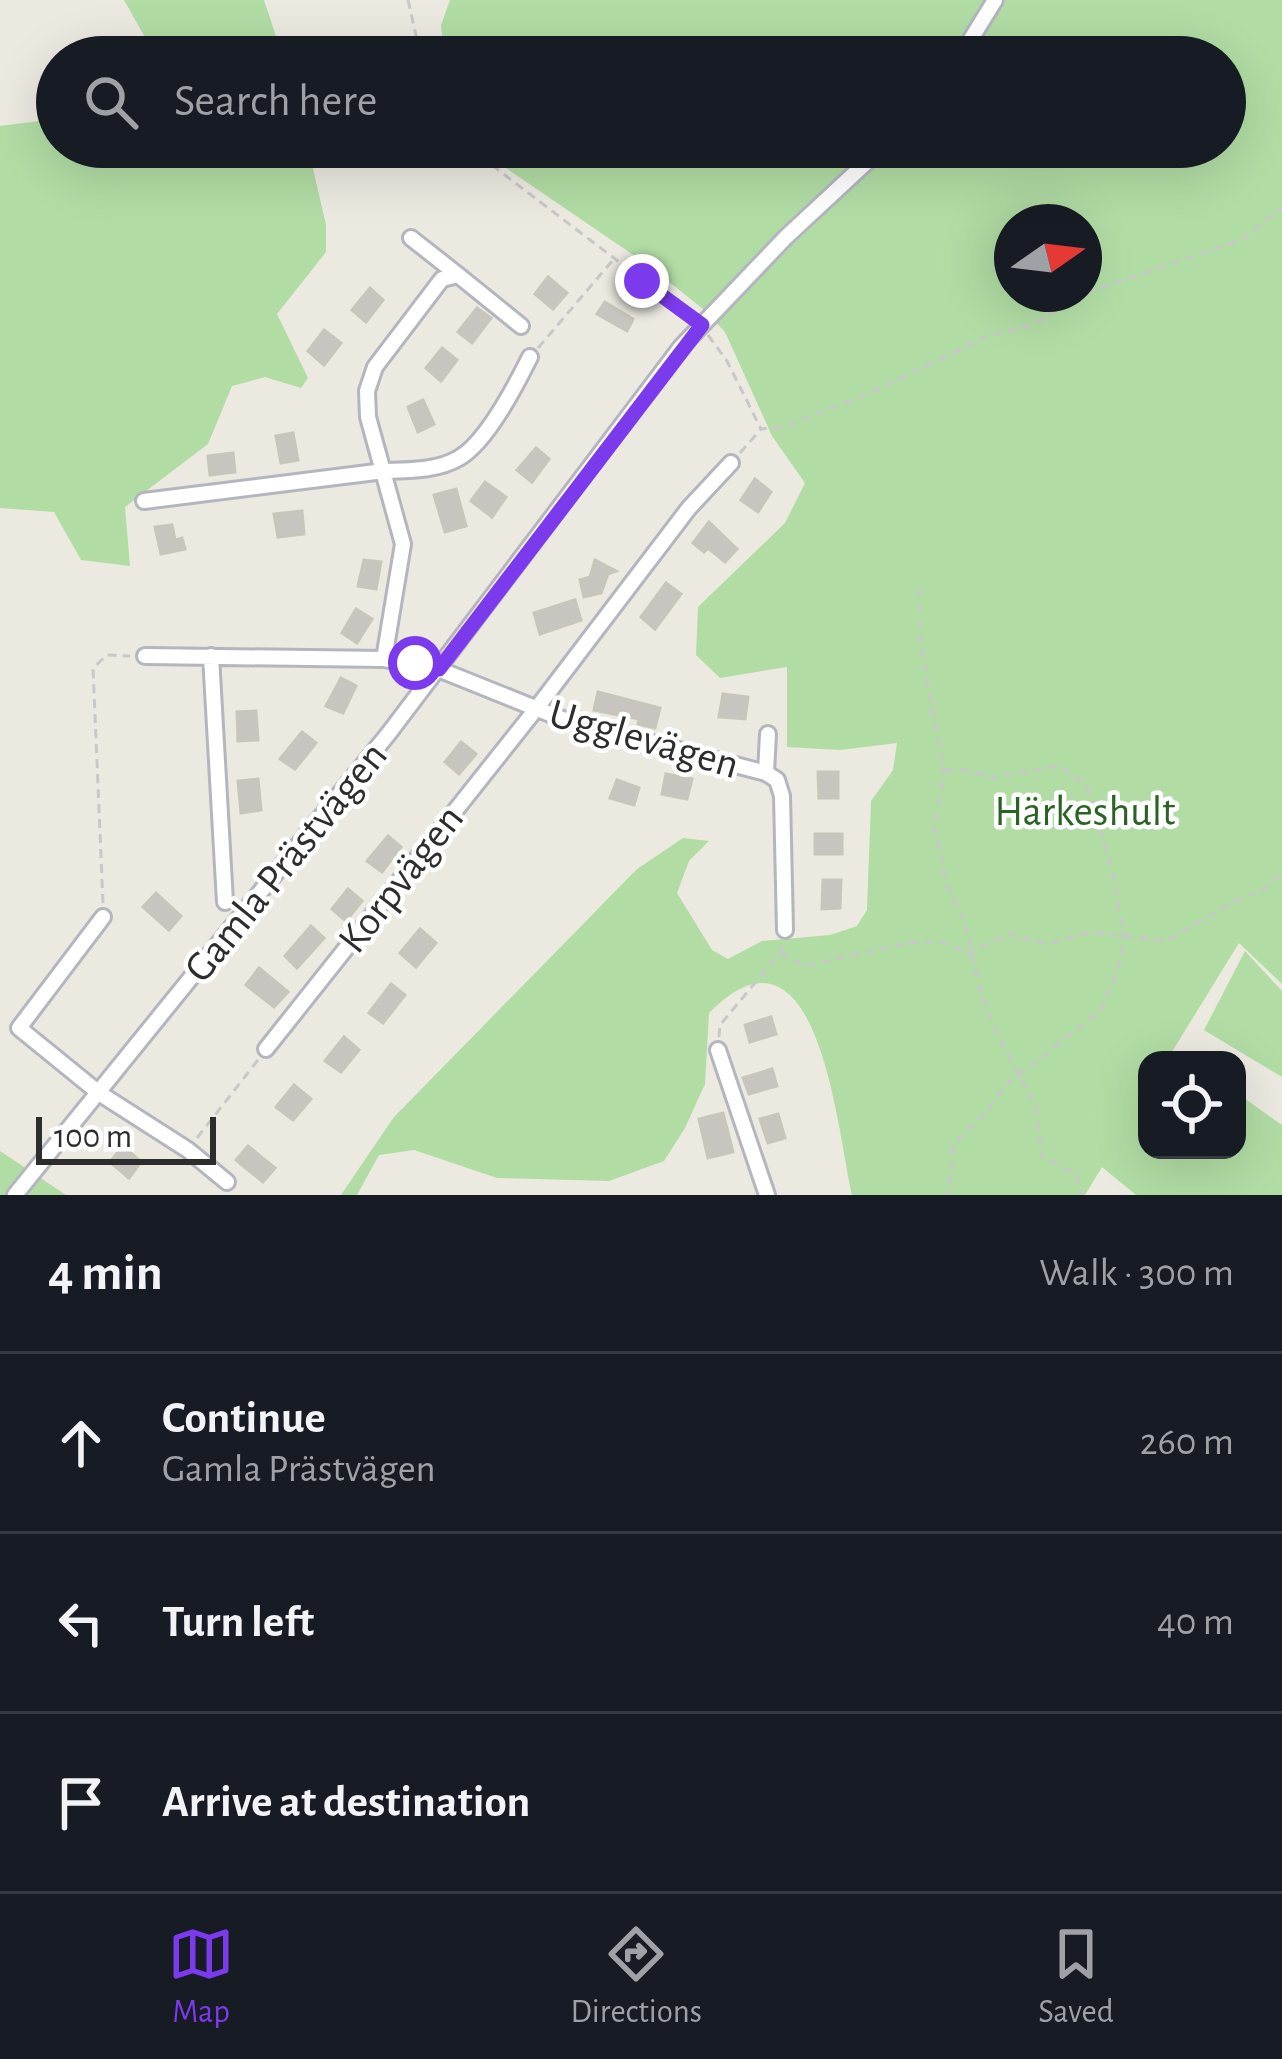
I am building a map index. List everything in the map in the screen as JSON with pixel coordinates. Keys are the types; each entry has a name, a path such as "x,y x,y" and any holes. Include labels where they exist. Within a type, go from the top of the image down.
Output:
{"street":[{"path":"973,36 994,0"},
{"name":"Gamla Prästvägen","path":"15,1195 439,669 702,325 860,168"},
{"path":"410,238 521,326"},
{"path":"384,659 403,544 368,417 368,391 375,367 442,279 458,275"},
{"path":"144,501 422,470 460,458 503,404 530,357"},
{"name":"Korpvägen","path":"266,1049 689,508 731,464"},
{"name":"Ugglevägen","path":"145,656 384,659 439,669 566,720 766,773 777,780 782,796 785,930"},
{"path":"211,656 225,902"},
{"path":"766,773 768,734"},
{"path":"104,917 19,1028 99,1093 188,1150 227,1182"},
{"path":"718,1050 767,1195"}],"path":[{"path":"408,0 416,36"},
{"path":"496,168 702,325 727,361 761,429"},
{"path":"1102,288 1241,241 1282,208"},
{"path":"530,357 614,258"},
{"path":"731,464 761,429 783,427 875,391 987,336 1031,326 1054,312"},
{"path":"919,589 922,647 944,772 934,829 946,885 965,922 969,953 999,1038 1036,1107 1042,1156 1076,1175 1082,1195"},
{"path":"104,917 93,668 107,655 145,656"},
{"path":"944,772 959,769 993,777 1060,766 1087,786 1124,934 1101,1010 1021,1073 954,1143 949,1195"},
{"path":"780,953 805,966 922,942 937,941 969,953 1008,934 1046,944 1091,932 1166,941 1266,888 1282,872"},
{"path":"718,1050 720,1025 780,953 785,930"},
{"path":"188,1150 266,1049"}],"green space":[{"path":"124,0 264,0 276,36 144,36"},
{"name":"Härkeshult","path":"450,0 1282,0 1282,984 1239,943 1172,1051 1138,1051 1138,1159 1246,1159 1246,1099 1282,1125 1282,1195 1136,1195 1102,1167 1085,1195 852,1195 816,1038 798,1004 775,985 746,986 709,1013 705,1084 664,1161 609,1181 497,1178 414,1150 379,1155 357,1195 341,1195 394,1117 637,869 683,838 709,841 689,861 677,893 712,950 728,959 762,941 830,935 857,926 867,910 871,801 893,770 897,743 840,750 787,747 787,667 720,678 696,655 698,607 785,523 805,483 772,436 725,332 648,265 506,168 1246,168 1246,36 442,36 441,25"},
{"path":"36,121 36,168 313,168 326,225 326,252 277,314 308,378 301,388 265,377 232,386 208,444 125,507 130,566 81,560 54,512 0,508 0,126"},
{"path":"1245,951 1282,991 1282,1077 1246,1051 1204,1030"},
{"path":"0,1151 66,1195 0,1195"}],"building":[{"path":"548,277 567,293 553,309 535,294"},
{"path":"370,288 383,300 366,322 352,310"},
{"path":"605,302 633,319 627,331 597,314"},
{"path":"477,308 491,318 472,343 458,332"},
{"path":"324,330 341,343 324,365 308,351"},
{"path":"442,348 457,360 441,381 426,368"},
{"path":"423,400 434,424 418,432 408,407"},
{"path":"293,433 298,460 281,463 276,436"},
{"path":"536,448 549,459 532,482 517,470"},
{"path":"233,453 235,472 210,475 208,456"},
{"path":"755,479 771,492 758,512 741,500"},
{"path":"485,482 506,497 492,517 471,501"},
{"path":"456,489 466,526 445,532 434,495"},
{"path":"302,511 304,534 278,537 274,514"},
{"path":"709,522 737,549 725,562 693,543"},
{"path":"172,525 175,540 182,538 185,549 161,554 155,527"},
{"path":"364,560 381,562 376,589 358,586"},
{"path":"595,560 616,571 608,574 601,593 584,597 580,580 590,577"},
{"path":"666,583 681,594 655,629 641,617"},
{"path":"575,600 581,620 540,634 534,613"},
{"path":"356,609 372,619 357,643 342,633"},
{"path":"341,678 356,686 343,713 326,706"},
{"path":"598,692 660,708 655,728 638,724 639,719 594,710"},
{"path":"723,694 748,697 745,719 719,717"},
{"path":"256,711 258,740 238,741 237,712"},
{"path":"302,732 316,743 295,769 280,759"},
{"path":"461,742 476,754 459,774 445,762"},
{"path":"818,772 838,772 838,798 819,798"},
{"path":"666,774 692,779 687,799 662,794"},
{"path":"258,779 261,810 241,813 238,781"},
{"path":"617,780 639,788 634,805 610,798"},
{"path":"815,834 842,834 842,854 815,854"},
{"path":"388,836 401,847 382,872 367,861"},
{"path":"823,880 841,880 840,908 822,909"},
{"path":"348,889 362,901 346,921 332,909"},
{"path":"156,893 181,916 169,930 143,907"},
{"path":"311,926 324,938 297,968 285,956"},
{"path":"420,929 436,943 416,967 400,953"},
{"path":"259,968 288,992 274,1007 246,985"},
{"path":"391,984 405,995 383,1023 369,1013"},
{"path":"771,1017 776,1034 750,1042 745,1025"},
{"path":"344,1037 359,1050 341,1072 325,1061"},
{"path":"772,1069 777,1086 749,1094 743,1078"},
{"path":"294,1085 311,1099 293,1120 276,1107"},
{"path":"723,1113 733,1152 708,1158 699,1119"},
{"path":"778,1114 785,1138 768,1143 760,1119"},
{"path":"123,1146 141,1162 129,1178 110,1162"},
{"path":"248,1146 275,1168 263,1182 236,1160"}],"route":[{"path":"415,663 439,669 702,325 642,281"}]}
